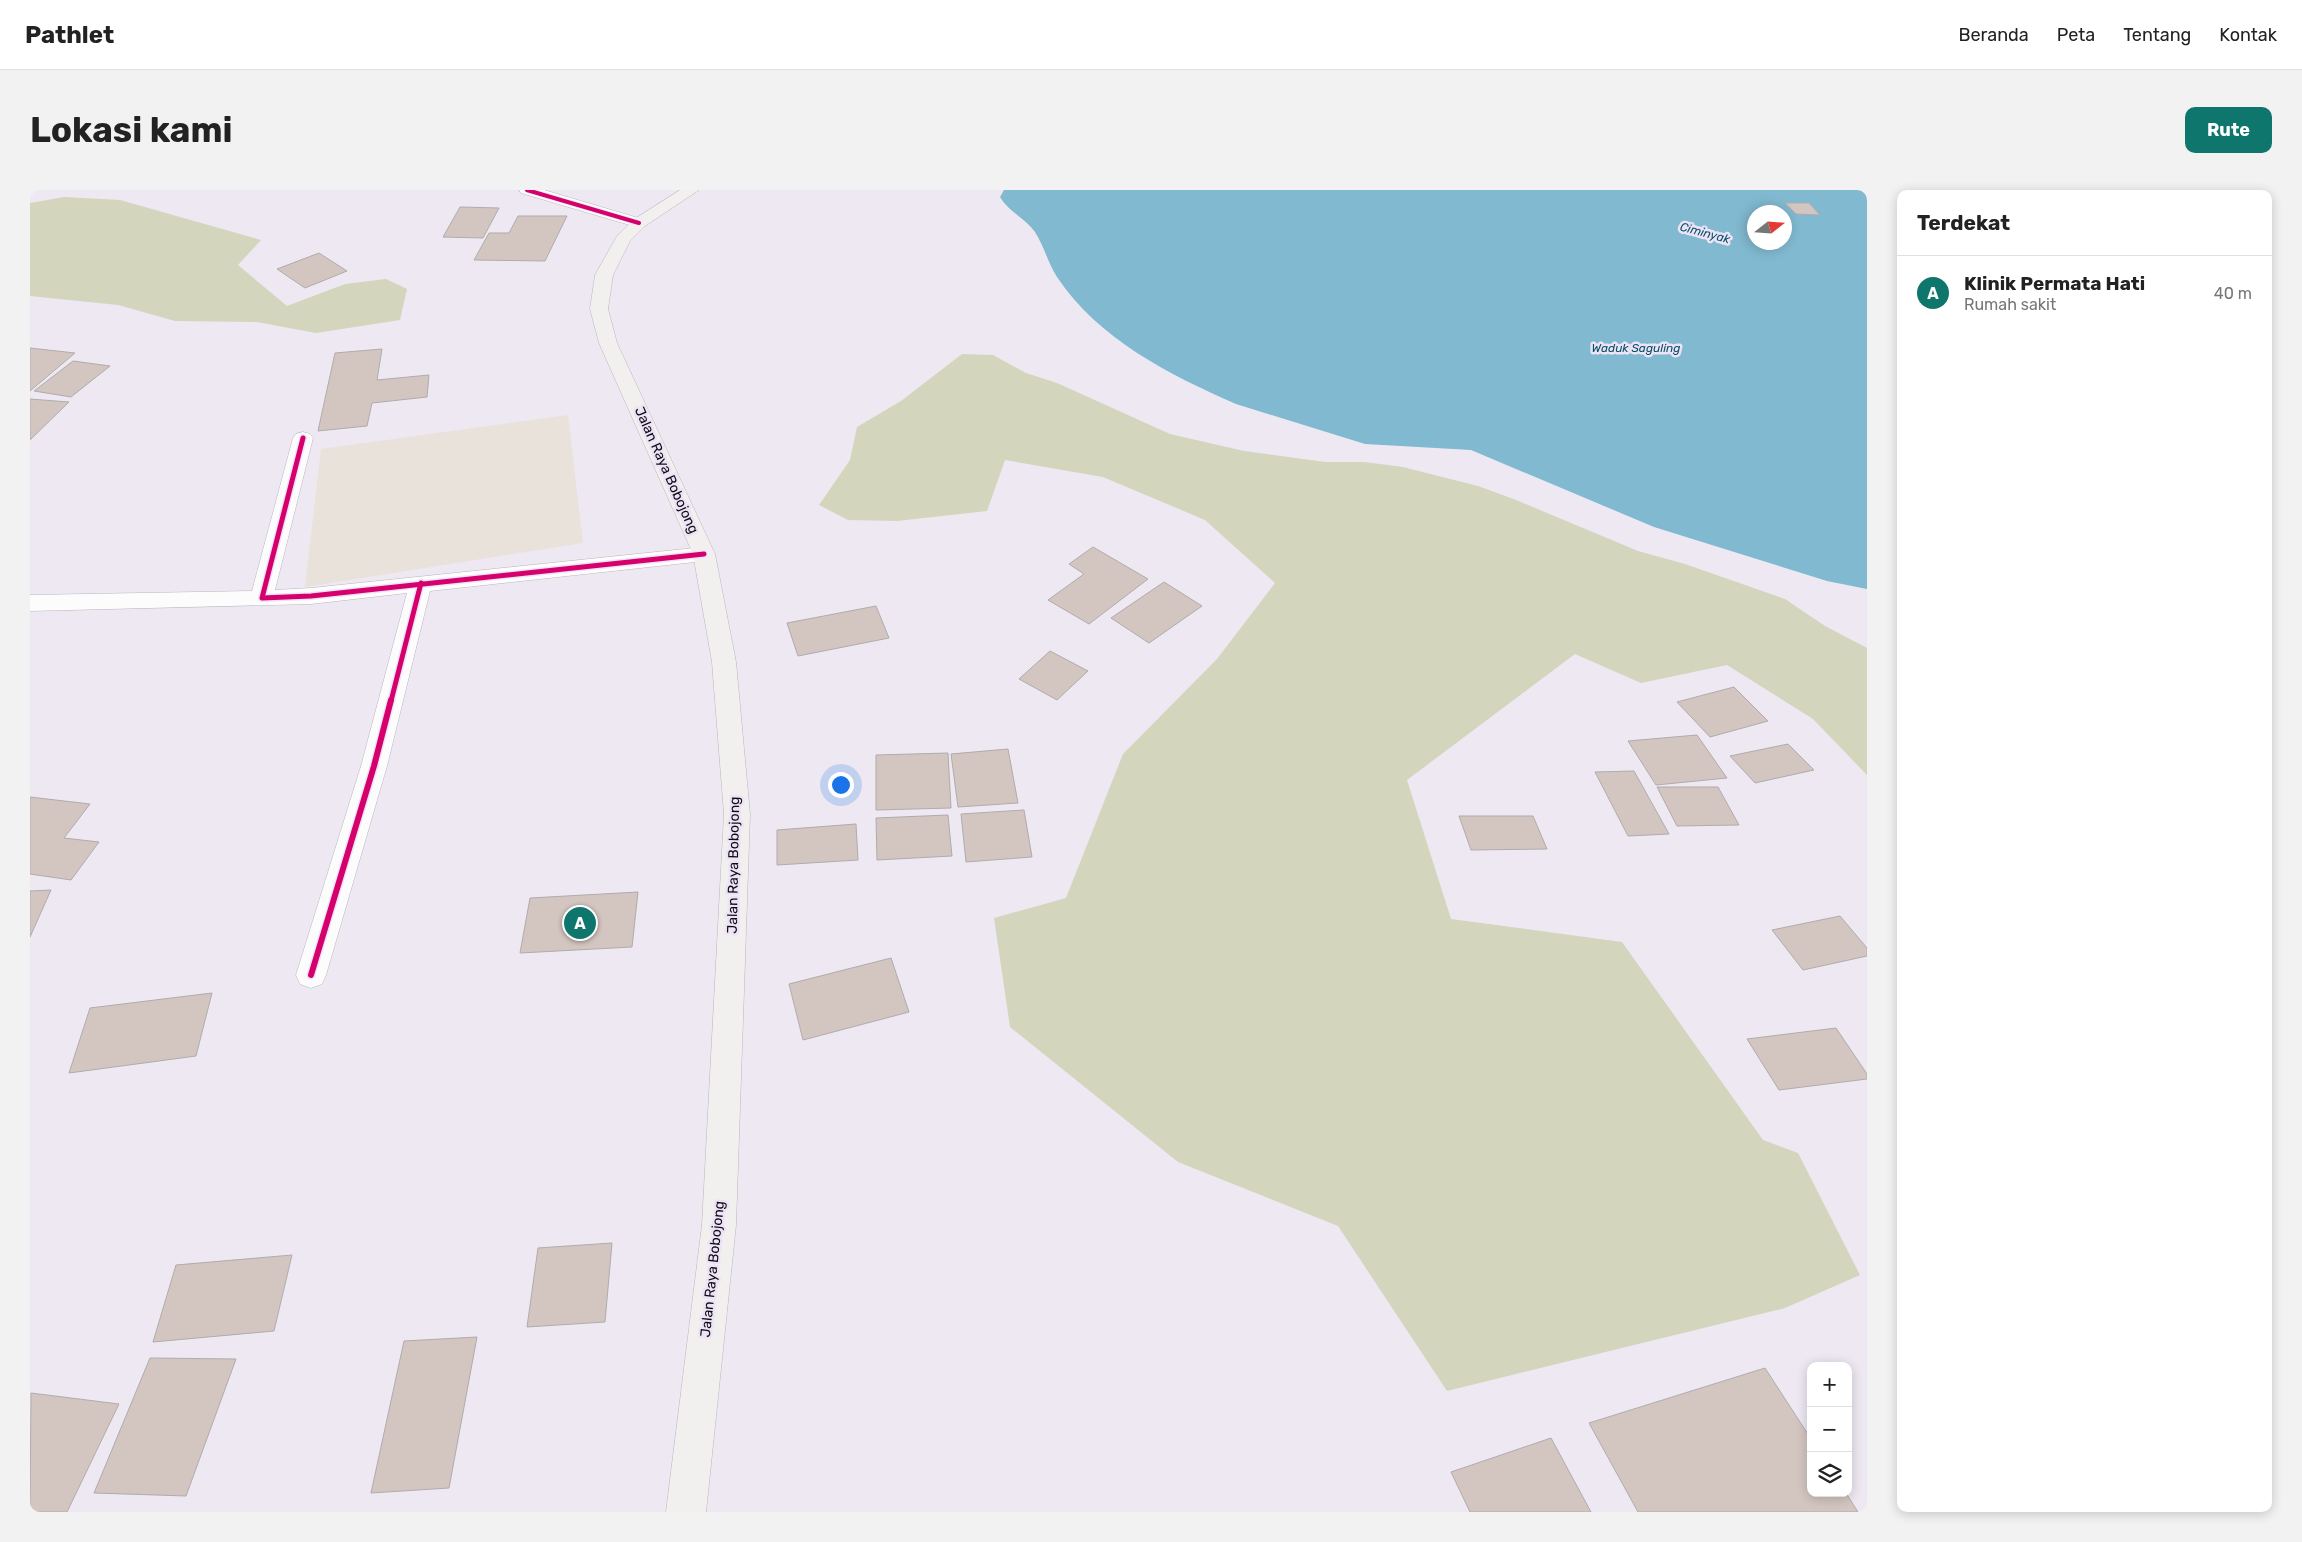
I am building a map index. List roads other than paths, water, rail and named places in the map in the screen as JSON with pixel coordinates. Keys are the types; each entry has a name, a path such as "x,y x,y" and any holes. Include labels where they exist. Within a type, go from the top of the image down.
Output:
{"main road":[{"name":"Jalan Raya Bobojong","path":"686,1512 719,1225 737,814 724,662 704,554 608,343 599,309 604,275 623,239 639,223 691,190"}],"street":[{"path":"527,190 639,223"},
{"path":"262,598 303,438"},
{"path":"30,603 311,596 704,554"},
{"path":"311,974 374,766 422,583"}],"water":[{"name":"Waduk Saguling","path":"1004,190 1867,190 1867,589 1827,581 1654,527 1471,450 1365,444 1236,404 1211,393 1137,353 1093,319 1057,277 1035,232 1000,197"}],"place":[{"name":"Klinik Permata Hati","path":"580,923"}],"water label":[{"name":"Ciminyak","path":"1705,233"}]}
